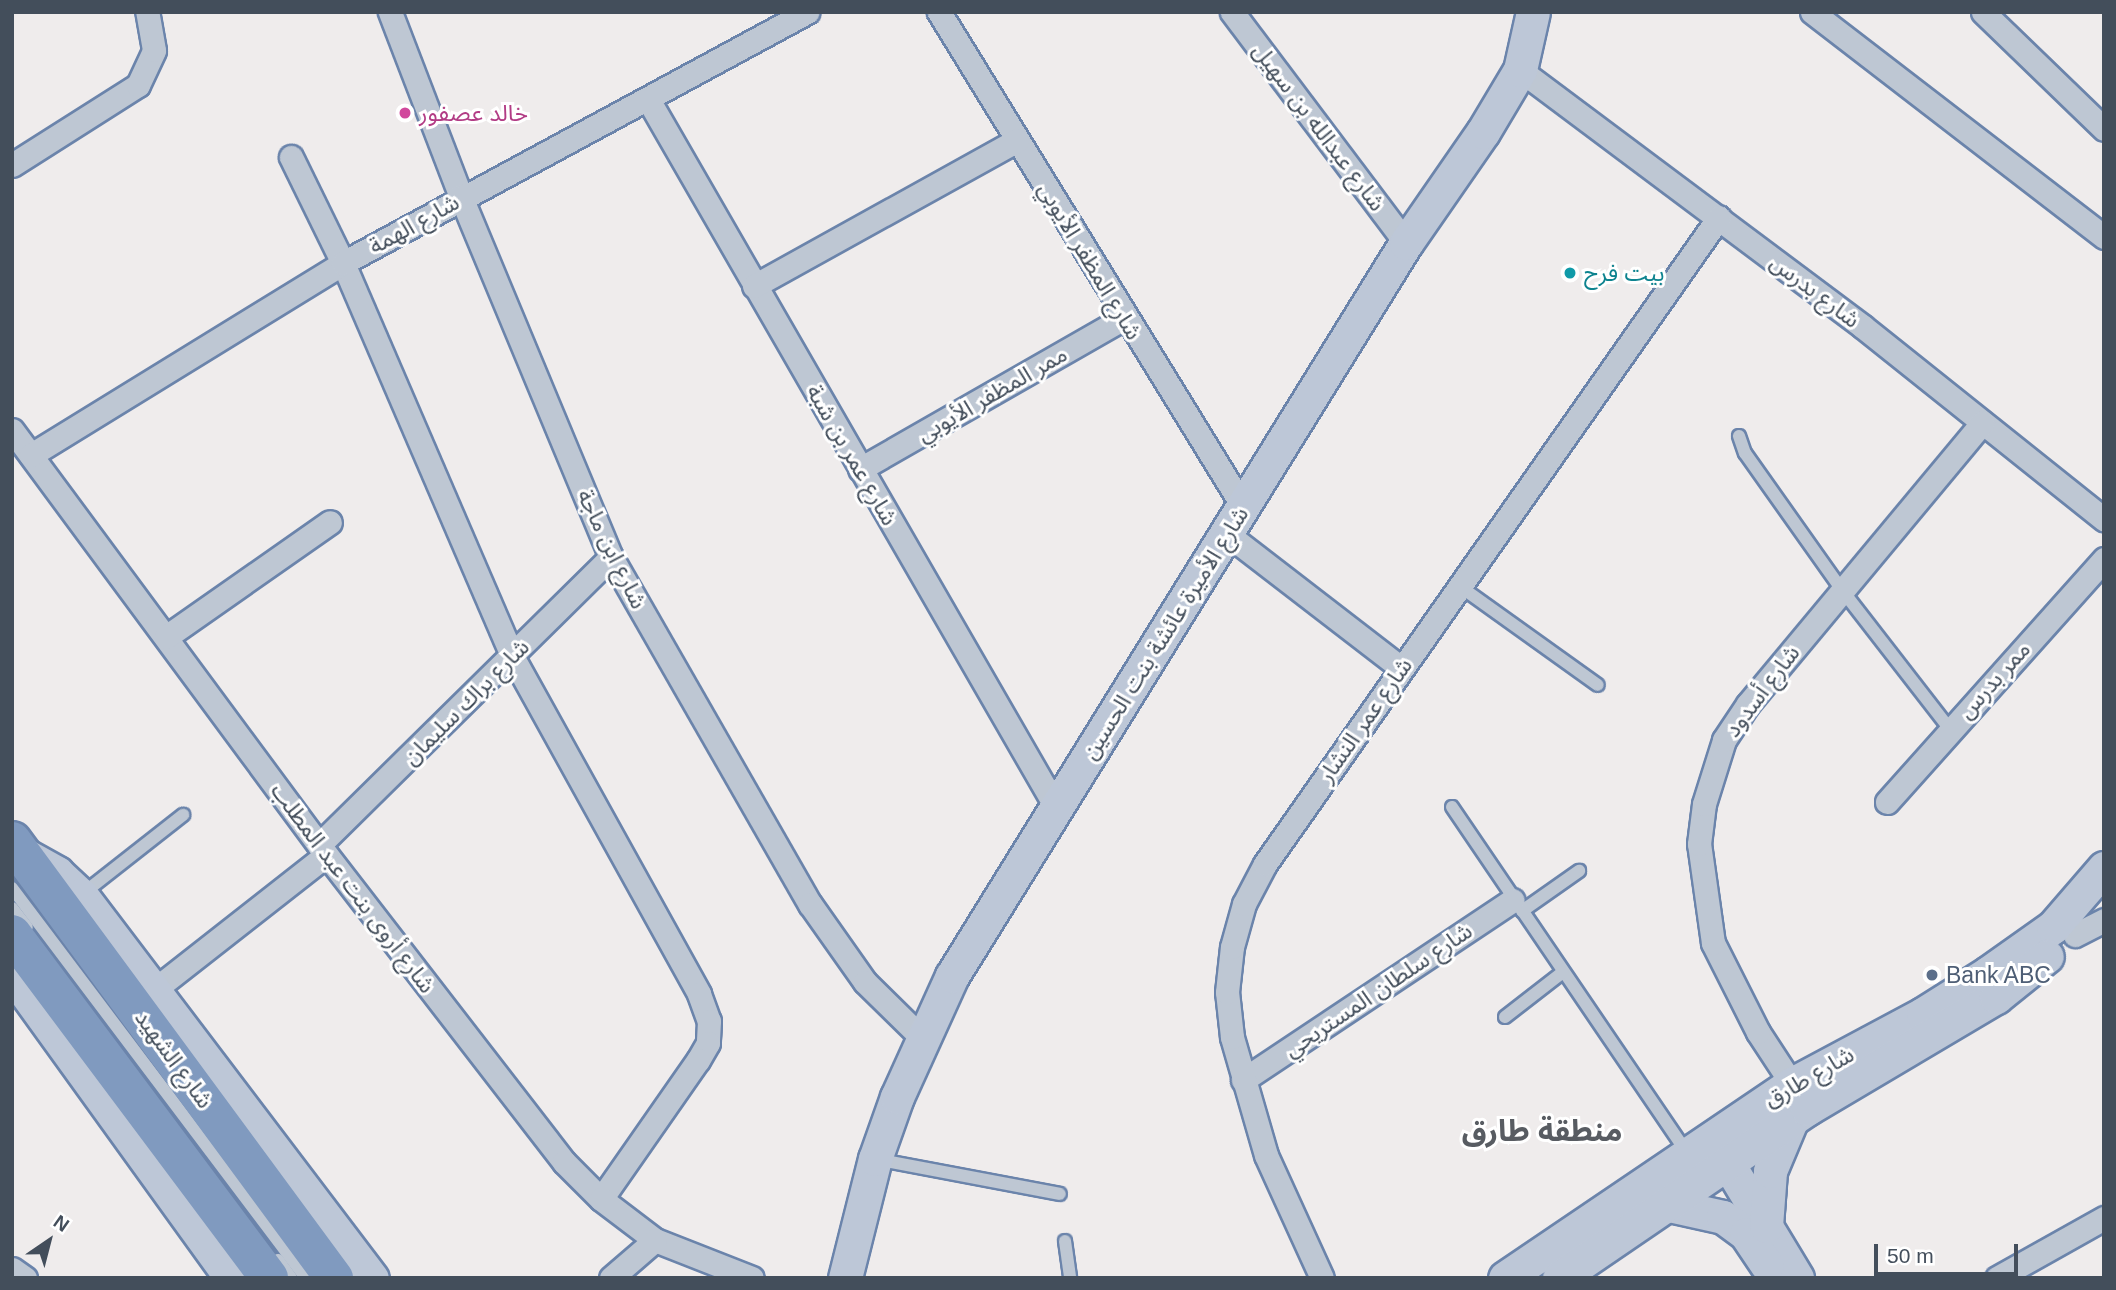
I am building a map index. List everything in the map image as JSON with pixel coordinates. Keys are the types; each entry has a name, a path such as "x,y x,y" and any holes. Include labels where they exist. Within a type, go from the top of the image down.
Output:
{"highway":[{"name":"شارع الشهيد","path":"16,861 334,1278"},
{"path":"12,934 269,1278"}],"street":[{"path":"12,165 138,85 154,50 147,12"},
{"name":"شارع ابن ماجة","path":"390,12 461,197 611,557 810,904 865,982 921,1037"},
{"name":"شارع الهمة","path":"31,455 343,264 461,197 649,101 807,12"},
{"name":"شارع المظفر الأيوبي","path":"939,12 1124,318 1236,521"},
{"name":"شارع عبدالله بن سهيل","path":"1233,12 1406,243"},
{"name":"شارع الأميرة عائشة بنت الحسين","path":"845,1278 875,1159 921,1037 985,919 1236,521 1406,243 1520,70 1533,12"},
{"path":"1812,12 2104,237"},
{"path":"1983,12 2104,129"},
{"name":"شارع بدرس","path":"1520,70 1719,217 2104,519"},
{"name":"شارع عمر بن شبة","path":"649,101 1056,807"},
{"path":"754,286 1017,140"},
{"path":"291,157 343,264 512,656 699,994 709,1021 708,1043 698,1060 601,1199"},
{"name":"شارع عمر النشار","path":"1322,1278 1266,1155 1231,1037 1227,992 1232,947 1244,904 1265,864 1719,217"},
{"name":"ممر المظفر الأيوبي","path":"860,470 1124,318"},
{"name":"شارع أسدود","path":"1792,1084 1758,1032 1713,943 1704,911 1699,844 1704,804 1724,740 1842,590 1982,423"},
{"name":"شارع أروى بنت عبد المطلب","path":"12,430 322,850 564,1162 601,1199 655,1240 752,1278"},
{"path":"1236,521 1401,668"},
{"path":"166,637 330,522"},
{"name":"شارع براك سليمان","path":"154,990 322,850 611,557"},
{"name":"ممر بدرس","path":"1887,802 2104,559"},
{"path":"16,861 57,873 81,895 372,1278"},
{"name":"شارع طارق","path":"1506,1278 1709,1151 1792,1084 1923,1014 1988,973 2053,928 2104,869"},
{"name":"شارع طارق","path":"1559,1278 1664,1204 1709,1151 1791,1121 1996,997 2089,928 2104,901"},
{"name":"شارع سلطان المستريحي","path":"1243,1080 1518,906"},
{"path":"12,974 231,1278"},
{"path":"1766,1226 1770,1171 1791,1121"},
{"path":"1709,1151 1766,1226 1797,1278"},
{"path":"1664,1204 1711,1212 1735,1224 1755,1245 1775,1278"},
{"path":"1998,1278 2104,1218"},
{"path":"611,1278 655,1240"},
{"path":"12,1269 25,1278"}],"lane":[{"path":"1739,436 1745,453 1842,590 1950,729"},
{"path":"1461,587 1598,685"},
{"path":"1452,807 1563,972 1709,1151"},
{"path":"81,895 183,815"},
{"path":"16,861 306,1278"},
{"path":"1518,906 1579,871"},
{"path":"12,908 291,1278"},
{"path":"1505,1017 1563,972"},
{"path":"875,1159 1060,1194"},
{"path":"1065,1241 1070,1278"}],"place":[{"name":"خالد عصفور","path":"405,113"},
{"name":"بيت فرح","path":"1570,273"},
{"name":"Bank ABC","path":"1932,975"}],"district":[{"name":"منطقة طارق","path":"1542,1131"}]}
